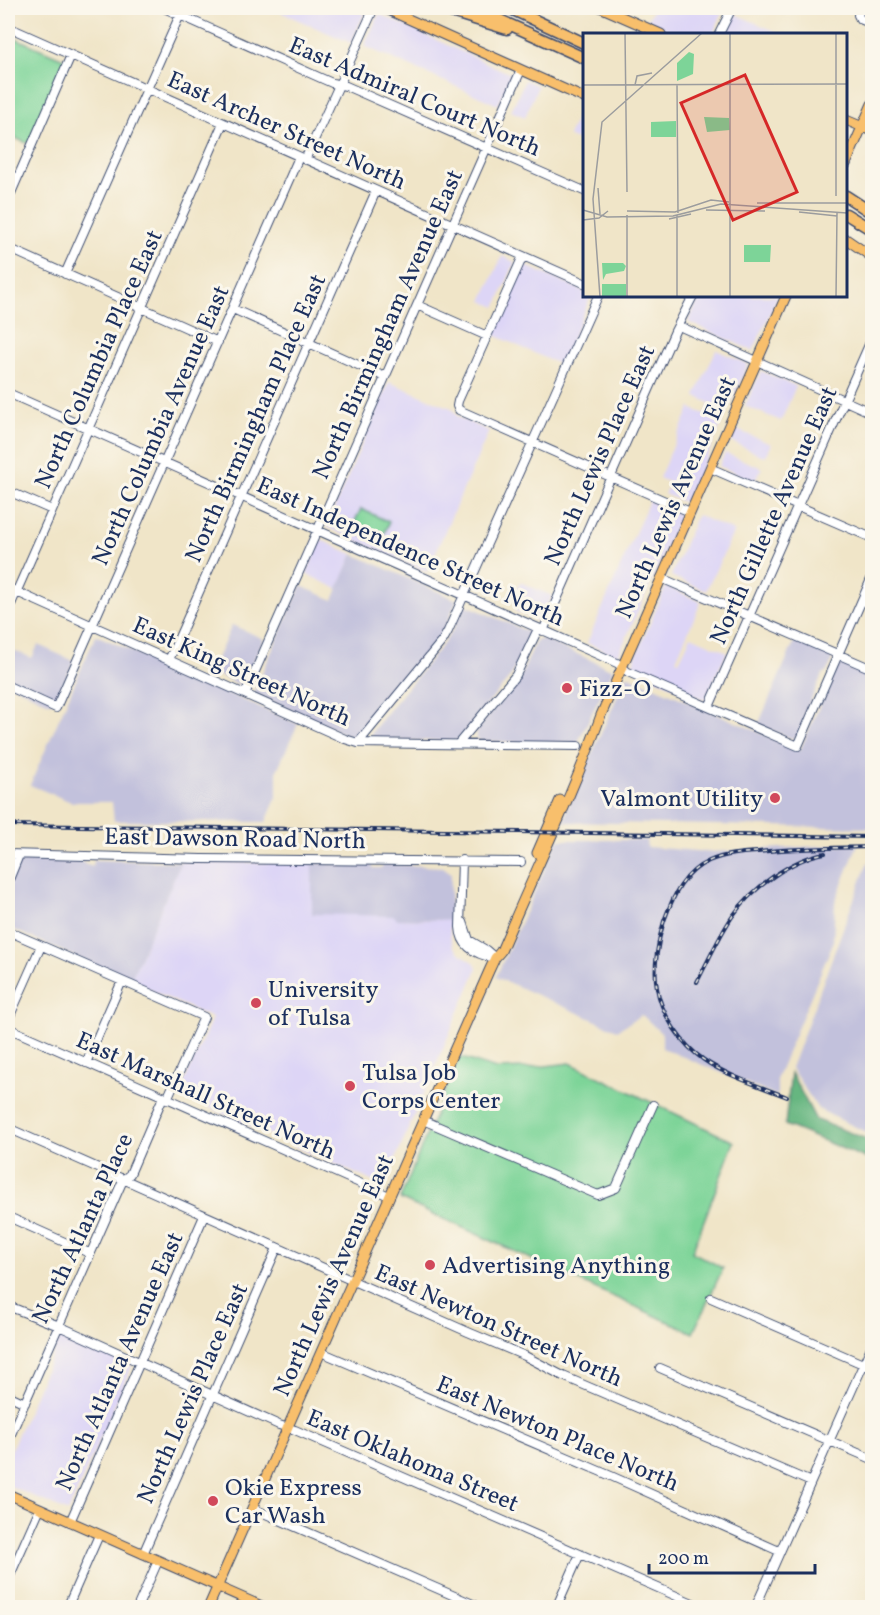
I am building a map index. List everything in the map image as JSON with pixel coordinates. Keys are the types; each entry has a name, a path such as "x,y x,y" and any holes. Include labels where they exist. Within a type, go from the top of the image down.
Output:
{"highway":[{"path":"438,8 548,41"},
{"path":"473,8 583,57"},
{"path":"509,8 583,42"},
{"path":"515,8 528,16"},
{"path":"847,197 873,213"},
{"path":"847,215 873,230"}],"main road":[{"path":"384,8 583,97"},
{"path":"602,8 659,33"},
{"path":"847,162 873,104"},
{"path":"847,120 873,131"},
{"path":"847,240 873,257"},
{"name":"North Lewis Avenue East","path":"208,1608 495,958 501,951 588,751 601,715 786,297"},
{"path":"8,1494 266,1608"}],"street":[{"name":"East Admiral Court North","path":"164,8 181,11 339,85 583,190"},
{"name":"North Columbia Avenue East","path":"8,686 56,708 232,309 374,8"},
{"path":"720,33 732,8"},
{"path":"64,274 181,11"},
{"name":"East Archer Street North","path":"8,27 583,283"},
{"path":"8,200 71,55"},
{"name":"North Birmingham Avenue East","path":"245,694 521,70"},
{"name":"North Columbia Place East","path":"8,611 223,123"},
{"name":"North Birmingham Place East","path":"169,660 376,191"},
{"path":"8,248 218,342"},
{"path":"523,256 457,403 458,408 462,412 690,512"},
{"path":"358,743 443,640 598,297"},
{"name":"North Lewis Place East","path":"458,744 516,675 540,630 693,297"},
{"path":"417,305 487,336"},
{"path":"232,309 385,377"},
{"path":"679,326 873,412"},
{"name":"North Gillette Avenue East","path":"709,707 873,338"},
{"name":"East Independence Street North","path":"8,393 617,663 622,668 798,746 838,654"},
{"path":"710,468 873,538"},
{"path":"8,490 52,510"},
{"path":"838,654 873,576"},
{"path":"661,578 873,669"},
{"name":"East King Street North","path":"8,588 358,743 578,746"},
{"name":"East Dawson Road North","path":"8,854 212,859 521,862"},
{"path":"8,882 19,855"},
{"path":"462,860 460,927 463,942 475,951 495,958"},
{"path":"8,931 122,981 86,1063"},
{"path":"8,1020 41,946"},
{"name":"North Atlanta Place","path":"8,1441 89,1253 123,1180 130,1174 204,1017 122,981"},
{"name":"East Marshall Street North","path":"8,1028 389,1196"},
{"path":"423,1120 598,1196 616,1188 653,1105"},
{"path":"8,1141 10,1129"},
{"name":"East Newton Street North","path":"10,1129 525,1356 563,1376 811,1482"},
{"name":"North Atlanta Avenue East","path":"70,1522 204,1216"},
{"path":"14,1219 89,1253"},
{"name":"North Lewis Place East","path":"143,1554 278,1248"},
{"path":"711,1298 873,1368"},
{"name":"East Oklahoma Street","path":"8,1306 59,1326 704,1608"},
{"path":"755,1608 873,1345"},
{"name":"East Newton Place North","path":"321,1352 780,1551"},
{"path":"660,1368 873,1459"},
{"path":"8,1395 25,1403"},
{"path":"8,1580 40,1508"},
{"path":"252,1509 482,1608"},
{"path":"67,1608 99,1535"},
{"path":"556,1608 580,1554"},
{"path":"137,1608 158,1561"}],"shaded area":[{"path":"271,8 364,8 366,10 351,43"},
{"path":"654,8 724,9 713,33 674,33 647,21"},
{"path":"379,14 511,74 498,105 364,46"},
{"path":"735,14 779,33 727,33"},
{"path":"525,80 538,86 525,117 511,111"},
{"path":"582,106 583,143 568,136"},
{"path":"502,256 515,262 496,307 482,301"},
{"path":"524,265 583,291 583,297 591,297 561,365 494,335"},
{"path":"700,297 778,297 753,351 688,322"},
{"path":"716,350 748,364 686,503 664,494 670,483 659,478 690,408 705,414 710,403 695,396"},
{"path":"761,371 796,386 781,421 745,406"},
{"path":"389,382 451,408 458,417 489,431 427,572 326,527"},
{"path":"735,429 771,444 765,457 730,441"},
{"path":"725,453 762,468 754,481 719,466"},
{"path":"649,501 681,515 618,656 587,643"},
{"path":"697,515 734,531 706,591 671,576"},
{"path":"321,540 353,554 338,589 306,574"},
{"path":"353,554 457,600 440,639 358,737 353,738 253,693 301,586 333,600"},
{"path":"520,582 552,596 540,622 515,611 513,599"},
{"path":"666,586 701,602 676,660 679,661 691,636 727,652 705,700 631,668"},
{"path":"464,604 531,633 511,676 455,741 373,740 371,734 374,729 444,643 454,628"},
{"path":"232,625 264,639 242,686 211,672"},
{"path":"96,635 298,724 277,770 277,796 266,822 114,821 112,802 71,802 30,785"},
{"path":"543,639 613,670 577,744 477,739 476,730 520,678 536,641"},
{"path":"795,640 830,654 832,661 827,672 823,673 804,715 807,717 799,736 793,739 758,725"},
{"path":"38,645 74,661 55,702 47,702 8,683 8,648 32,658"},
{"path":"843,660 872,672 872,828 564,822 568,808 626,677 629,676 800,750 838,664"},
{"path":"558,840 646,840 647,847 709,852 858,844 835,902 833,943 777,1077 777,1096 662,1048 662,1034 642,1015 617,1030 496,977"},
{"path":"8,859 81,860 86,865 93,866 94,860 181,862 130,981 8,927"},
{"path":"181,862 312,863 396,916 396,919 450,920 453,946 475,963 477,969 385,1183 381,1185 179,1094 212,1018 130,981"},
{"path":"868,862 872,862 872,1135 818,1109 791,1068"},
{"path":"312,863 372,864 373,868 381,868 384,864 443,867 451,873 450,920 312,914"},
{"path":"61,1335 132,1366 68,1512 8,1485 8,1457"}],"green space":[{"path":"8,35 66,60 29,144 8,135"},
{"path":"361,509 389,522 381,542 351,529"},
{"path":"459,1057 496,1069 570,1063 734,1142 692,1252 723,1268 693,1333 400,1199"},
{"path":"791,1073 816,1120 872,1141 872,1161 785,1125"}],"railway":[{"path":"8,825 872,837"},
{"path":"787,1097 722,1071 696,1054 674,1028 659,998 656,980 657,954 664,921 680,886 686,878 709,861 734,854 815,848 872,847"},
{"path":"697,982 727,925 740,906 773,877 799,862 825,853"}],"place":[{"name":"Fizz-O","path":"567,688"},
{"name":"Valmont Utility","path":"775,798"},
{"name":"University of Tulsa","path":"256,1003"},
{"name":"Tulsa Job Corps Center","path":"350,1086"},
{"name":"Advertising Anything","path":"430,1265"},
{"name":"Okie Express Car Wash","path":"213,1501"}]}
